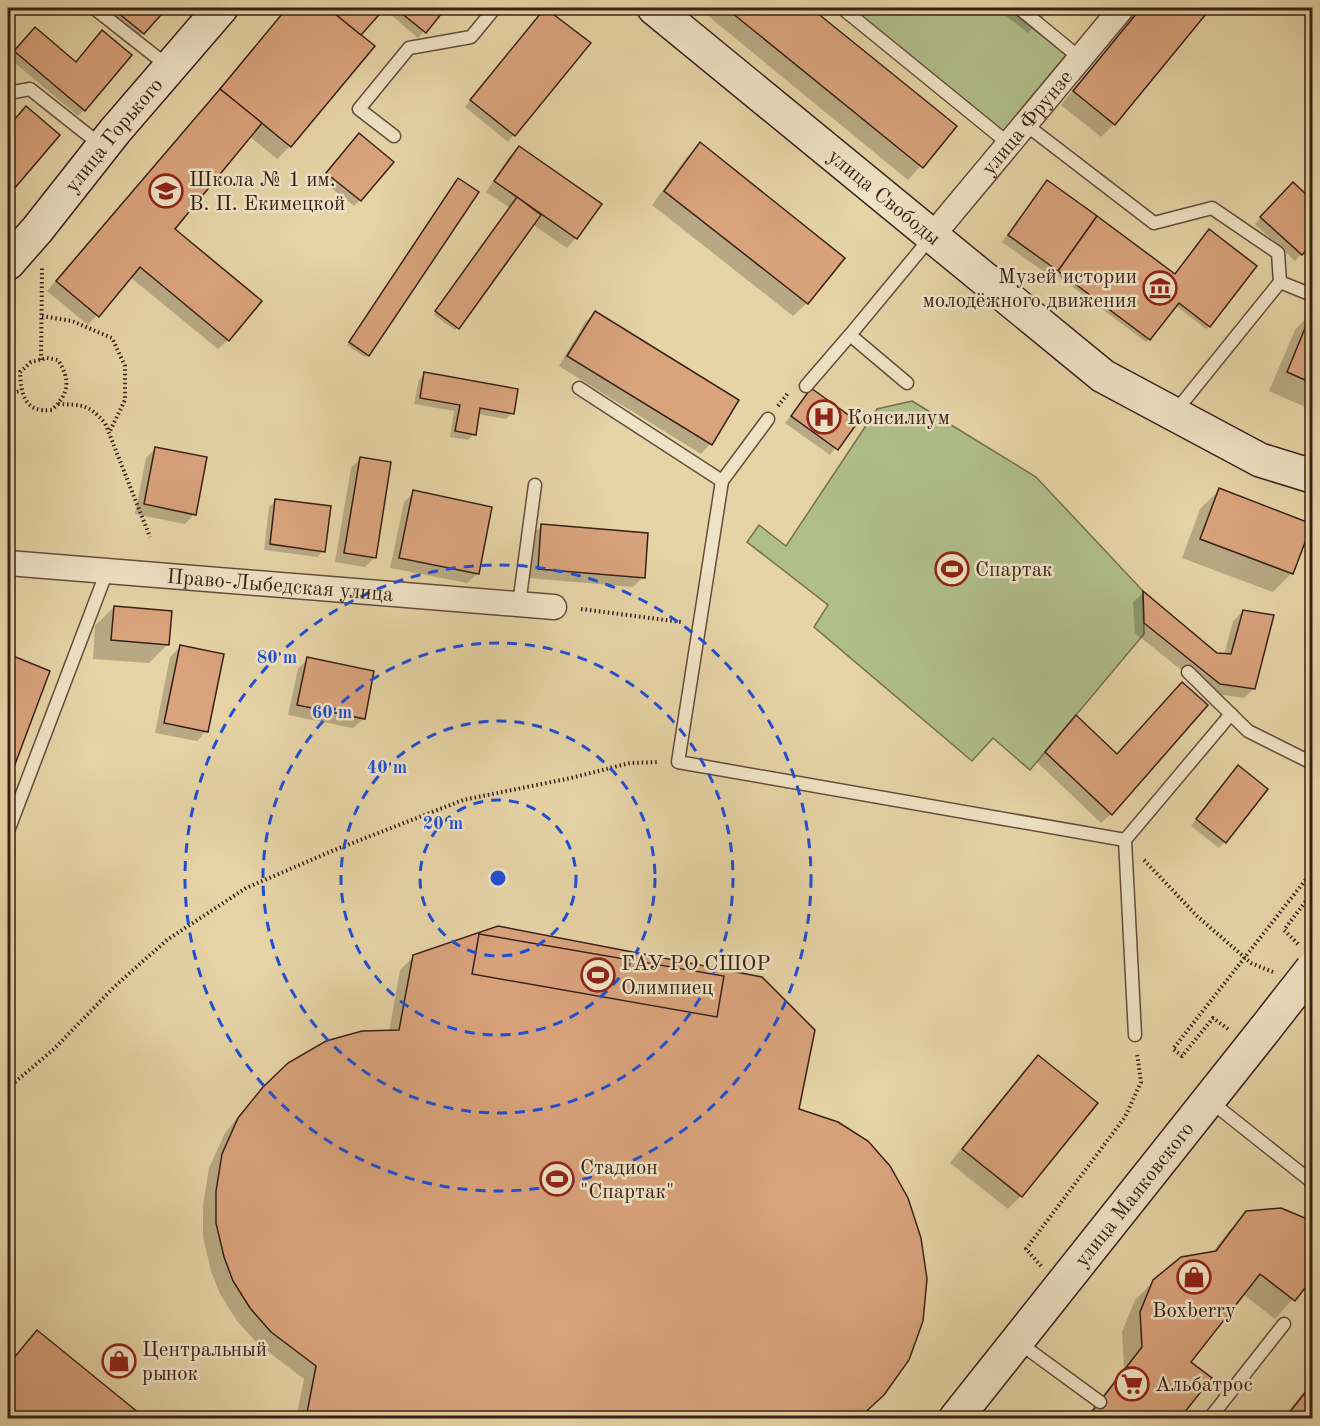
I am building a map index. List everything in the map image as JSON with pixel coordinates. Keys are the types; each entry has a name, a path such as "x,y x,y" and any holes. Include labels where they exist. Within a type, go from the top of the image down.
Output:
{"street":[{"name":"улица Горького","path":"19,255 103,147 221,8"},
{"name":"улица Свободы","path":"654,8 1103,376 1260,460 1312,476"},
{"name":"улица Фрунзе","path":"932,236 1122,8"},
{"name":"Право-Лыбедская улица","path":"8,563 554,607"},
{"name":"улица Маяковского","path":"956,1419 1265,1029 1306,957"}],"lane":[{"path":"94,8 170,68"},
{"path":"394,136 359,109 409,48 471,38 495,8"},
{"path":"842,8 1009,144"},
{"path":"1019,8 1080,58"},
{"path":"8,93 30,89 103,147"},
{"path":"1025,124 1154,223 1212,208 1278,253 1280,282 1173,414"},
{"path":"806,386 932,236"},
{"path":"1280,282 1312,295"},
{"path":"850,335 907,383"},
{"path":"579,388 722,481"},
{"path":"768,418 722,481 678,762 1125,840"},
{"path":"519,604 535,485"},
{"path":"8,831 107,571"},
{"path":"1188,672 1248,731 1312,763"},
{"path":"1135,1035 1125,840 1231,714"},
{"path":"1209,1100 1312,1182"},
{"path":"1210,1419 1284,1324"},
{"path":"1017,1341 1100,1402"}],"path":[{"path":"19,255 42,316 41,360"},
{"path":"42,316 72,321 112,338 125,366 125,400 109,433"},
{"path":"47,358 58,360 66,372 68,386 52,410 44,411 32,407 25,400 21,391 20,372 31,362 41,360 47,358"},
{"path":"768,418 791,390"},
{"path":"8,393 21,391"},
{"path":"58,404 79,405 93,410 105,423 150,537"},
{"path":"581,609 700,624"},
{"path":"8,1088 54,1049 115,986 167,940 246,888 332,851 463,800 571,778 630,763 678,762"},
{"path":"1125,840 1198,917 1251,963"},
{"path":"1231,1032 1214,1018 1182,1056 1173,1049 1307,878 1312,883"},
{"path":"1306,957 1284,930 1312,893"},
{"path":"1046,1271 1026,1249 1125,1117 1141,1082 1135,1035"}],"green space":[{"path":"849,8 1008,8 1066,55 1001,134"},
{"name":"Спартак","path":"912,401 1036,477 1143,591 1144,634 1030,770 993,738 972,761 814,627 828,605 747,542 759,525 786,546 877,409"}],"building":[{"path":"112,8 167,8 144,34"},
{"path":"287,8 328,8 375,46 291,147 220,89"},
{"path":"328,8 385,8 361,35"},
{"path":"395,8 446,8 426,33"},
{"path":"545,8 591,43 515,136 470,100"},
{"path":"726,8 811,8 957,126 923,168"},
{"path":"1038,8 1054,8 1048,15"},
{"path":"1141,8 1211,8 1115,125 1073,91"},
{"path":"35,27 76,62 102,30 132,55 85,111 14,51"},
{"path":"220,89 262,123 175,229 262,301 229,341 140,267 99,317 56,281"},
{"path":"26,106 60,135 8,196 8,127"},
{"path":"359,133 394,162 361,201 326,173"},
{"path":"700,142 845,258 808,304 664,191"},
{"path":"519,146 602,204 577,239 494,181"},
{"path":"458,178 479,192 369,356 349,342"},
{"path":"1047,180 1097,216 1058,271 1008,235"},
{"path":"1293,182 1312,200 1312,244 1302,255 1260,217"},
{"path":"517,197 541,215 459,329 435,311"},
{"name":"Музей истории молодёжного движения","path":"1097,216 1175,274 1209,229 1257,266 1210,327 1179,303 1150,340 1058,271"},
{"path":"595,311 739,400 712,445 567,356"},
{"path":"1312,311 1312,383 1287,372"},
{"path":"424,372 518,389 514,414 480,408 476,435 455,431 460,405 420,398"},
{"path":"811,388 858,422 838,450 791,416"},
{"path":"155,447 207,457 196,515 144,504"},
{"path":"360,457 391,462 376,558 344,553"},
{"path":"1219,488 1312,524 1293,574 1200,539"},
{"path":"413,490 492,507 479,574 399,558"},
{"path":"275,499 331,506 325,552 270,544"},
{"path":"541,524 648,533 645,578 538,569"},
{"path":"1143,591 1217,653 1231,654 1243,610 1274,615 1255,689 1220,684 1144,623"},
{"path":"114,606 172,611 169,645 111,640"},
{"path":"180,645 224,654 208,732 164,723"},
{"path":"8,654 50,671 8,783"},
{"path":"307,657 374,671 365,719 297,705"},
{"path":"1182,682 1208,705 1112,815 1045,752 1076,715 1117,754"},
{"path":"1238,765 1268,789 1226,843 1196,819"},
{"name":"Стадион \"Спартак\"","path":"498,926 762,977 815,1030 799,1109 838,1122 868,1141 890,1166 908,1198 921,1238 927,1279 923,1321 909,1360 884,1395 859,1418 306,1418 316,1366 271,1332 250,1308 233,1281 224,1257 216,1223 216,1191 222,1154 238,1118 263,1087 288,1063 326,1041 362,1031 399,1030 413,955"},
{"name":"ГАУ РО СШОР Олимпиец","path":"479,934 724,976 717,1017 472,974"},
{"path":"1038,1055 1098,1103 1022,1197 962,1149"},
{"path":"1281,1208 1312,1221 1312,1279 1295,1301 1260,1274 1191,1362 1212,1378 1180,1418 1087,1418 1142,1347 1140,1312 1153,1280 1181,1257 1216,1251 1246,1211"},
{"path":"37,1330 145,1418 8,1418 8,1365"},
{"path":"1312,1384 1312,1418 1285,1418"}],"place":[{"name":"Школа № 1 им. В. П. Екимецкой","path":"166,191"},
{"name":"Музей истории молодёжного движения","path":"1160,288"},
{"name":"Консилиум","path":"824,417"},
{"name":"Спартак","path":"952,569"},
{"name":"ГАУ РО СШОР Олимпиец","path":"598,975"},
{"name":"Стадион \"Спартак\"","path":"557,1179"},
{"name":"Boxberry","path":"1194,1277"},
{"name":"Центральный рынок","path":"119,1361"},
{"name":"Альбатрос","path":"1132,1384"}]}
